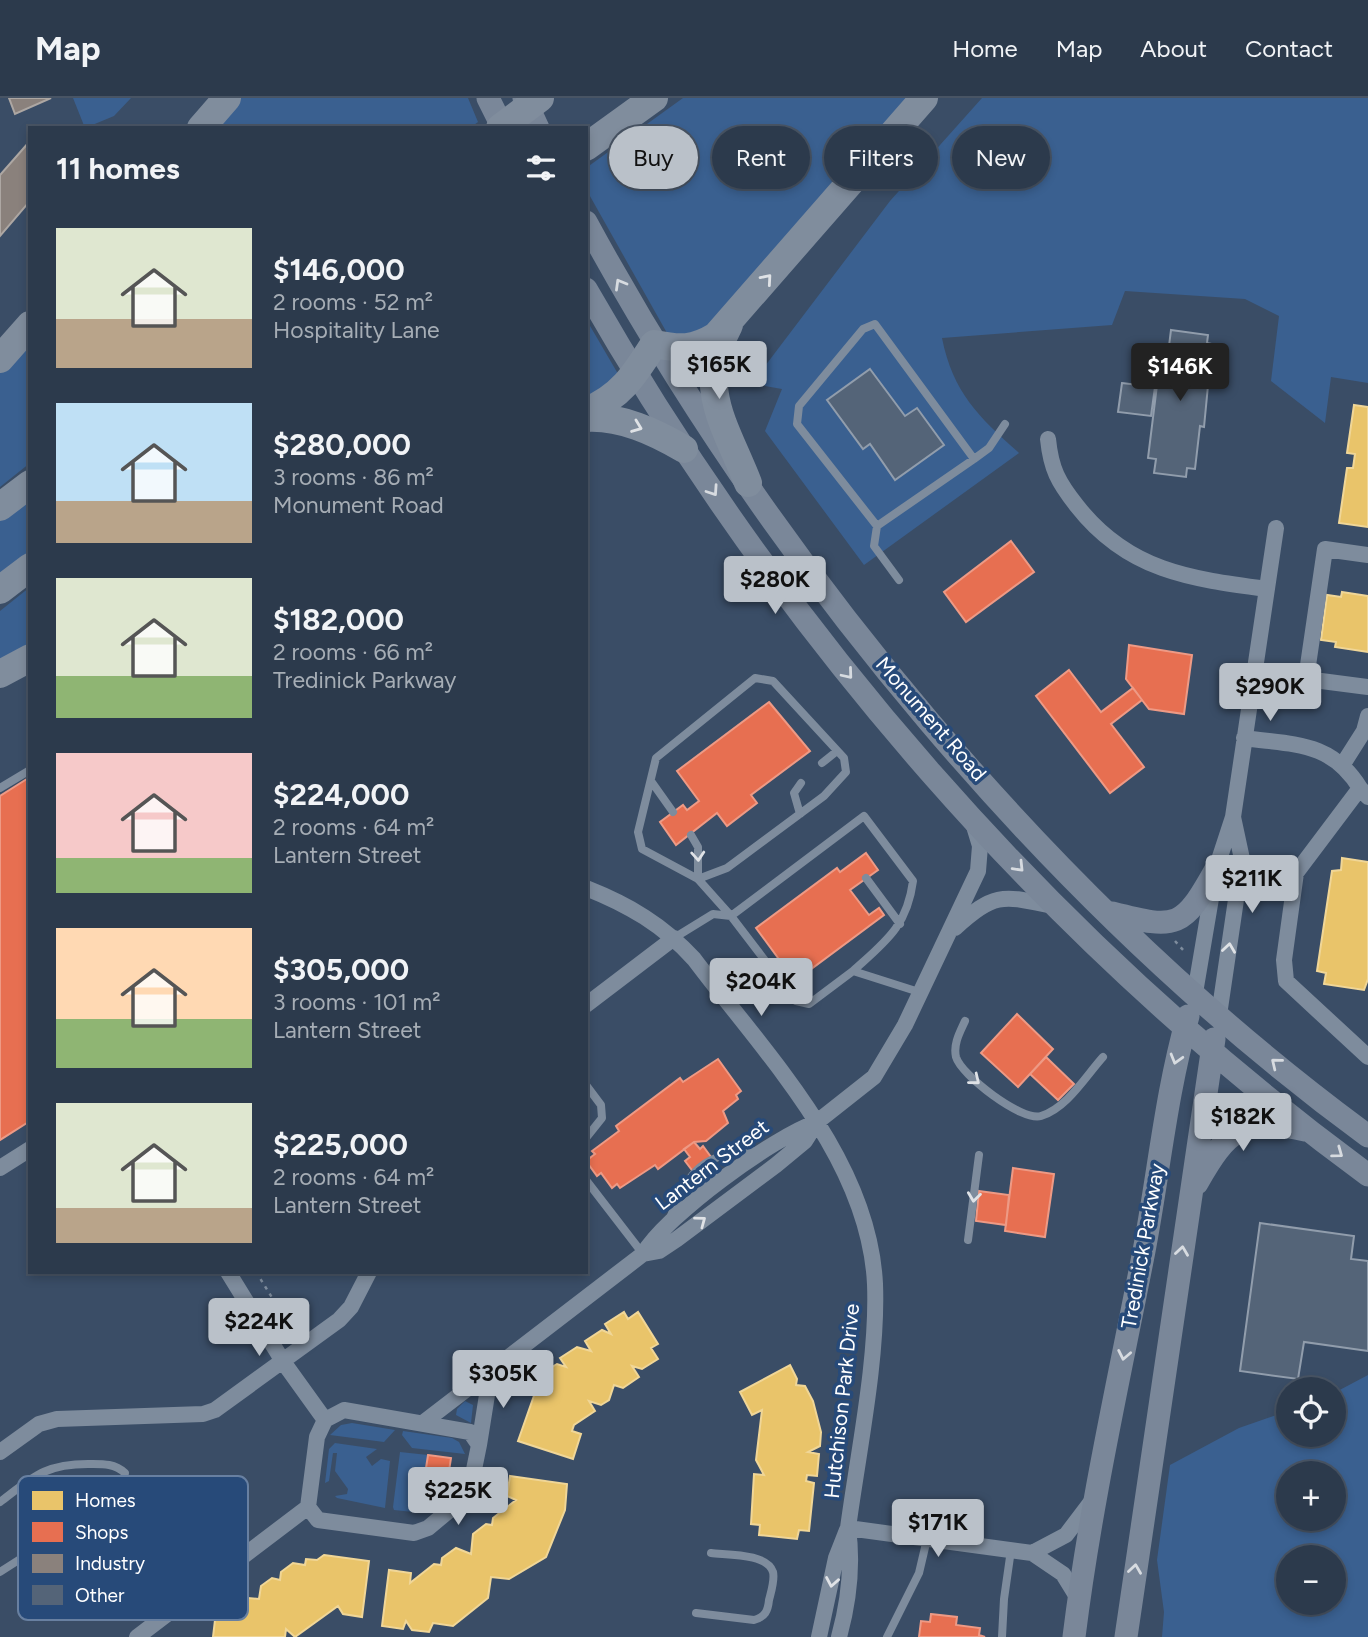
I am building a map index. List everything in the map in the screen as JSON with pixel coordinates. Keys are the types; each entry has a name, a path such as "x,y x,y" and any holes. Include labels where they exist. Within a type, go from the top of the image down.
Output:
{"highway":[{"path":"203,126 227,98"},
{"path":"504,126 540,98"},
{"path":"596,140 654,98"},
{"path":"588,410 605,404 624,389 654,344 681,349 699,346 732,319 924,98"},
{"path":"732,319 713,364 712,393 748,483"},
{"path":"0,359 28,327"},
{"path":"588,418 618,419 684,449"},
{"path":"0,507 28,486"},
{"path":"0,590 28,569"},
{"path":"0,674 28,659"}],"main road":[{"path":"488,98 500,126"},
{"path":"524,98 537,126"},
{"name":"Monument Road","path":"588,226 654,344 783,534 891,676 990,788 1109,912 1219,1015 1368,1136"},
{"name":"Monument Road","path":"588,292 684,449 837,661 971,817 1057,907 1185,1027 1309,1130 1368,1175"},
{"path":"1109,912 1150,923 1168,923 1182,918 1198,902 1216,869"},
{"name":"Tredinick Parkway","path":"1074,1637 1097,1493 1147,1231 1170,1082 1195,993"},
{"name":"Tredinick Parkway","path":"1126,1637 1219,1015"},
{"path":"1190,1195 1220,1145 1239,1129 1269,1124 1309,1130"}],"street":[{"path":"1048,439 1051,469 1093,526 1118,547 1151,566 1176,574 1205,581 1267,589"},
{"name":"Tredinick Parkway","path":"1195,993 1216,869 1233,817 1276,528"},
{"path":"1368,555 1325,549 1306,679 1368,687"},
{"path":"1343,764 1364,730 1368,716"},
{"path":"1244,738 1324,750 1343,764 1364,792 1296,873 1284,960 1286,981 1368,1057"},
{"name":"Lantern Street","path":"643,1254 659,1251 677,1239 776,1165 805,1140 817,1122 874,1077 978,871 980,846 971,817"},
{"name":"Tredinick Parkway","path":"1219,1015 1242,859 1233,817"},
{"name":"Hutchison Park Drive","path":"588,889 622,902 674,938 817,1122 854,1189 865,1225 875,1283 874,1331 848,1528 836,1558 819,1637"},
{"path":"946,936 986,901 1001,897 1057,907"},
{"path":"588,1003 674,938"},
{"name":"Lantern Street","path":"424,1422 643,1254 667,1223 762,1151 795,1130 817,1122"},
{"path":"0,1168 28,1150"},
{"path":"229,1274 284,1363 325,1420"},
{"path":"0,1452 39,1423 57,1419 204,1414 215,1410 284,1363 340,1320 351,1307 368,1274"},
{"path":"479,1445 470,1432 344,1410 325,1420 317,1437 308,1507 318,1520 399,1533 428,1528 469,1494 479,1445 491,1370"},
{"path":"1032,1553 1066,1535 1097,1493"},
{"path":"248,1553 308,1507"},
{"name":"Hutchison Park Drive","path":"848,1528 1032,1553 1063,1574 1079,1600"},
{"name":"Hutchison Park Drive","path":"839,1637 852,1559 848,1528"},
{"path":"137,1637 159,1620"}],"lane":[{"path":"899,580 874,546 877,526 797,424 799,406 863,330 875,324 974,459"},
{"path":"877,526 989,448 1005,424"},
{"path":"674,938 713,914 731,916 864,816 913,881 911,898 897,932 853,971 809,1004 796,1001 731,916 698,879 642,849 638,832 656,758 755,678 773,681 844,758 846,772 824,796 727,868 698,879"},
{"path":"822,763 837,751"},
{"path":"0,788 28,771"},
{"path":"651,781 673,812"},
{"path":"800,814 794,793 801,783"},
{"path":"691,835 698,847 698,879"},
{"path":"866,878 900,924"},
{"path":"853,971 919,992"},
{"path":"965,1021 957,1039 956,1057 965,1071 1015,1112 1037,1118 1056,1110 1103,1057"},
{"path":"588,1088 601,1105 602,1118 588,1136"},
{"path":"667,1223 692,1172 713,1157 762,1151"},
{"path":"968,1240 979,1155"},
{"path":"588,1183 643,1254"},
{"path":"34,1476 62,1464 102,1464 117,1466 125,1473 124,1476"},
{"path":"0,1502 18,1488"},
{"path":"887,1637 919,1573 927,1539"},
{"path":"1002,1637 1011,1550"},
{"path":"696,1614 754,1620 763,1617 768,1610 774,1574 769,1566 761,1560 711,1553"},
{"path":"0,1572 18,1560"}],"path":[{"path":"1172,938 1185,952"},
{"path":"257,1274 296,1336"}],"shaded area":[{"path":"73,98 131,98 114,116 84,126"},
{"path":"237,98 468,98 478,122 473,126 212,126"},
{"path":"683,98 915,98 890,126 824,126 824,189 833,189 700,336 667,333 588,193 588,167 609,151 609,189 698,189 698,126 644,126"},
{"path":"982,98 1368,98 1368,383 1331,377 1325,423 1271,381 1279,316 1245,299 1125,291 1112,325 942,338 953,374 970,403 1019,453 864,565 765,431 782,389 765,386 759,374 901,189 938,189 938,147 952,132 952,189 1050,189 1050,126 957,126"},
{"path":"588,322 621,379 588,403"},
{"path":"28,337 28,465 0,487 0,369"},
{"path":"28,497 28,556 0,577 0,518"},
{"path":"28,589 28,654 0,668 0,611"},
{"path":"1368,1375 1368,1637 1162,1637 1164,1612 1157,1560 1170,1465 1239,1428 1276,1415 1276,1447 1346,1447 1346,1387"},
{"path":"465,1401 473,1405 471,1423 456,1415 457,1409"},
{"path":"352,1423 395,1430 384,1442 330,1435 341,1425"},
{"path":"403,1431 452,1438 459,1442 465,1454 412,1448 402,1435"},
{"path":"335,1443 377,1449 366,1457 372,1466 381,1459 390,1461 385,1508 335,1496 347,1494 348,1489 335,1471 337,1453 333,1453 329,1481 325,1483 329,1449"},
{"path":"400,1452 428,1455 423,1495 433,1496 413,1512 394,1510 393,1507"}],"building: Homes":[{"path":"1354,405 1368,407 1368,527 1339,523 1347,468 1353,468 1355,454 1347,453"},
{"path":"1342,592 1368,596 1368,652 1335,647 1336,642 1321,640 1327,595 1341,597"},
{"path":"1342,858 1368,862 1368,979 1364,990 1324,984 1326,973 1317,971 1332,871 1341,870"},
{"path":"624,1312 628,1319 638,1312 658,1344 651,1348 658,1359 642,1369 632,1366 639,1377 623,1388 614,1385 609,1400 601,1405 589,1401 595,1411 574,1425 572,1431 581,1434 573,1459 518,1441 542,1373 557,1364 566,1367 560,1358 577,1347 591,1351 585,1341 602,1330 611,1334 605,1324"},
{"path":"790,1365 797,1379 796,1385 805,1386 813,1401 821,1432 820,1446 808,1452 819,1454 817,1476 807,1475 806,1481 814,1483 809,1531 799,1530 797,1539 759,1535 760,1525 751,1524 754,1474 764,1475 756,1460 762,1410 752,1415 740,1392"},
{"path":"510,1476 567,1484 565,1510 546,1557 509,1579 491,1577 488,1598 453,1626 433,1623 429,1632 412,1630 406,1621 403,1629 382,1626 389,1570 411,1573 410,1583 434,1564 441,1565 442,1558 456,1548 471,1554 473,1534 486,1524 492,1525 493,1518 516,1500 507,1496"},
{"path":"324,1555 369,1561 362,1617 343,1614 338,1606 295,1637 286,1629 285,1637 213,1637 215,1620 248,1620 248,1598 259,1599 261,1586 272,1578 280,1580 281,1572 293,1563 305,1565 306,1559 317,1560"}],"building: Shops":[{"path":"1011,541 1034,572 966,622 944,592"},
{"path":"1129,645 1192,655 1184,714 1149,709 1126,679"},
{"path":"1069,670 1101,712 1133,688 1142,700 1111,724 1144,767 1110,793 1036,696"},
{"path":"769,702 810,751 751,795 757,803 727,826 717,813 676,845 660,822 683,805 687,810 699,801 677,771"},
{"path":"28,778 28,1122 0,1140 0,796"},
{"path":"866,853 878,870 850,890 869,915 879,908 884,915 795,981 756,928 837,868 840,872"},
{"path":"1017,1014 1053,1049 1018,1087 981,1053"},
{"path":"1046,1057 1074,1084 1058,1100 1030,1074"},
{"path":"718,1059 741,1091 736,1095 738,1099 723,1111 728,1123 706,1141 694,1142 658,1169 655,1165 620,1188 617,1184 612,1188 601,1173 597,1176 588,1164 588,1159 595,1154 592,1151 619,1131 616,1126 680,1078 683,1082"},
{"path":"694,1142 700,1149 703,1146 719,1168 701,1182 685,1161 690,1157 684,1149"},
{"path":"1013,1168 1054,1174 1045,1237 1005,1231"},
{"path":"979,1191 1009,1195 1006,1225 976,1221"},
{"path":"428,1455 451,1458 449,1471 426,1468"},
{"path":"931,1614 957,1617 956,1625 980,1628 979,1635 985,1637 919,1637 921,1621 930,1622"}],"building: Industry":[{"path":"9,98 51,98 15,114"},
{"path":"28,143 28,203 0,236 0,175"}],"building: Other":[{"path":"1171,330 1208,335 1207,343 1212,344 1204,427 1200,426 1195,469 1187,468 1186,477 1154,473 1156,459 1148,458 1162,345 1169,346"},
{"path":"870,369 905,416 917,408 944,445 895,480 870,444 863,449 827,400"},
{"path":"1122,383 1155,387 1151,416 1118,412"},
{"path":"1260,1223 1354,1236 1351,1259 1368,1261 1368,1351 1304,1342 1298,1377 1240,1371"}]}
